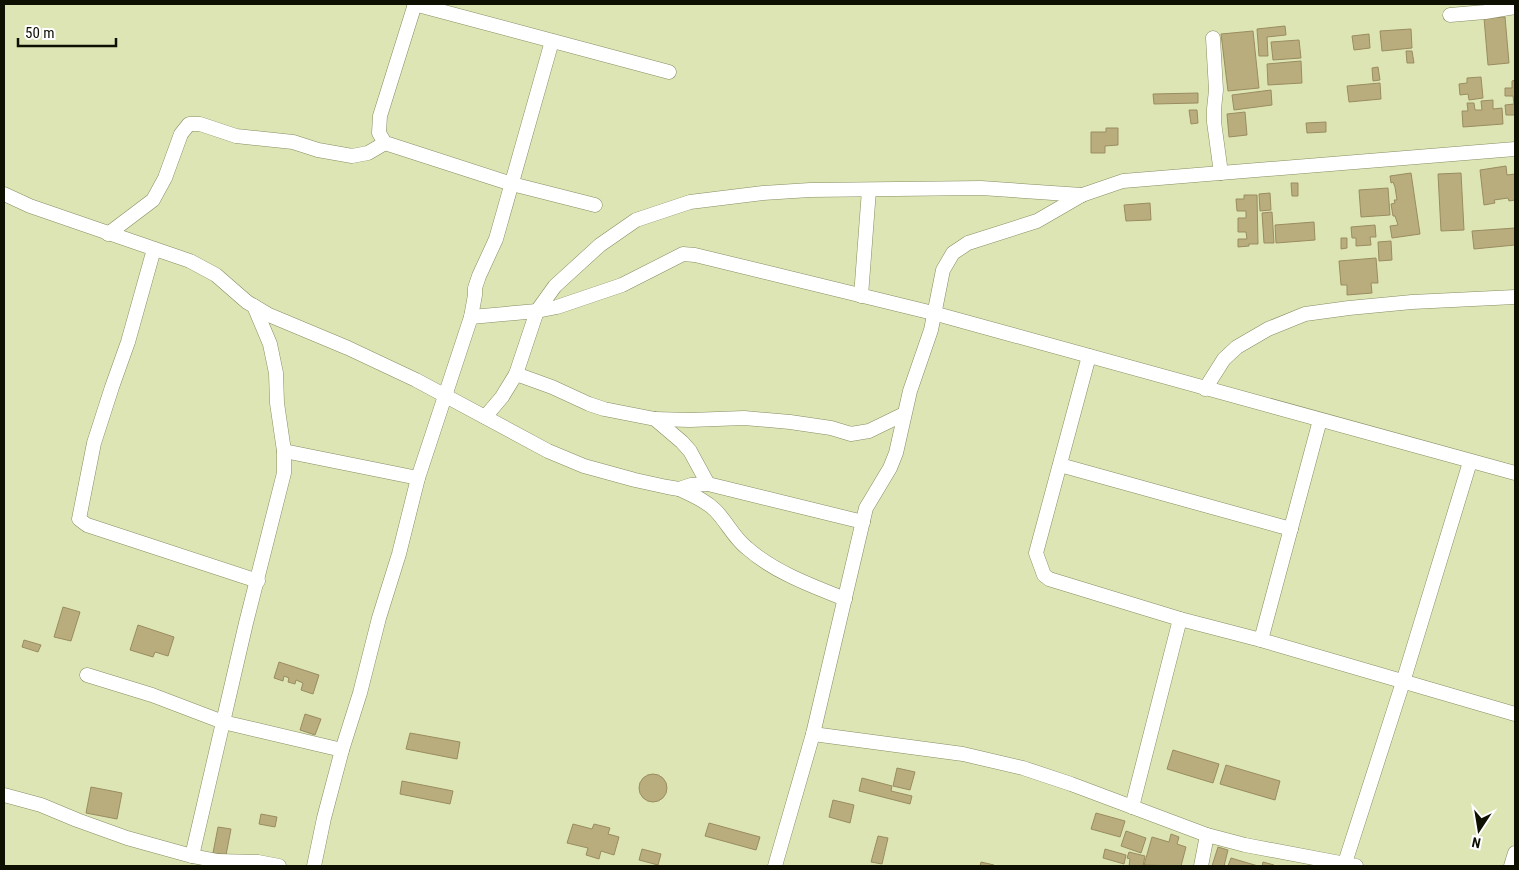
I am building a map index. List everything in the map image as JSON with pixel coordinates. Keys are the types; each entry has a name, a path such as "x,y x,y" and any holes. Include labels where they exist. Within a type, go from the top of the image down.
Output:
{"street":[{"path":"595,205 512,184 385,143 379,133 380,116 415,4 669,72"},
{"path":"1450,15 1515,7"},
{"path":"1213,38 1216,90 1214,122 1221,173"},
{"path":"314,866 324,818 342,750 399,554 418,478 470,317 478,276 496,238 552,41"},
{"path":"108,234 152,200 165,178 181,134 189,124 200,124 236,136 293,142 318,150 352,156 368,153 385,143"},
{"path":"775,866 813,734 866,508 893,460 910,391 931,330 943,270 953,253 968,243 1037,221 1082,195 1122,181 1515,149"},
{"path":"485,417 502,397 516,374 537,311 555,286 600,245 636,220 690,202 810,190 981,188 1082,195"},
{"path":"861,296 869,190"},
{"path":"4,194 30,206 190,261 216,275 254,306 269,315 348,348 399,372 548,451 584,466 635,480 679,488 700,498 716,511 746,548 762,560 784,572 845,599"},
{"path":"154,249 128,342 94,443 79,519 87,525 258,581"},
{"path":"470,317 537,311 557,307 622,285 683,254 695,255 933,314 1515,473"},
{"path":"1205,389 1224,359 1237,347 1268,330 1305,314 1412,302 1515,298"},
{"path":"192,856 246,623 284,473 284,451 277,404 276,373 270,344 254,306"},
{"path":"1089,356 1036,553 1044,575 1049,579 1180,619 1261,640 1515,714"},
{"path":"516,374 552,387 589,404 655,418 690,420 744,418 831,428 851,434 868,430 904,414"},
{"path":"655,418 690,451 708,484"},
{"path":"1261,640 1320,420"},
{"path":"284,451 418,478"},
{"path":"813,734 963,754 1023,768 1071,784 1207,836 1348,865 1470,462"},
{"path":"1060,465 1291,529"},
{"path":"679,488 708,484 863,522"},
{"path":"1132,807 1180,619"},
{"path":"87,676 152,695 223,722 342,750"},
{"path":"4,795 41,805 127,838 192,856 218,861 258,862 279,866"},
{"path":"1201,866 1207,836"},
{"path":"1511,866 1515,853"}],"building":[{"path":"1505,17 1509,63 1488,65 1484,18"},
{"path":"1285,26 1286,35 1267,37 1268,56 1259,56 1257,29"},
{"path":"1411,29 1412,48 1382,51 1380,31"},
{"path":"1253,31 1259,88 1228,91 1221,34"},
{"path":"1369,34 1370,48 1354,50 1352,36"},
{"path":"1299,40 1301,58 1273,60 1271,42"},
{"path":"1406,51 1412,51 1414,63 1407,63"},
{"path":"1301,61 1302,83 1268,85 1267,64"},
{"path":"1378,67 1380,80 1373,81 1372,68"},
{"path":"1481,77 1483,98 1469,100 1468,94 1460,95 1459,84 1467,83 1467,78"},
{"path":"1515,80 1515,115 1506,115 1505,105 1514,104 1513,96 1505,96 1505,88 1512,88 1512,81"},
{"path":"1380,83 1381,99 1349,102 1347,86"},
{"path":"1271,90 1272,105 1234,110 1232,95"},
{"path":"1198,93 1198,103 1154,104 1153,94"},
{"path":"1493,100 1493,109 1502,108 1503,124 1463,127 1462,111 1468,111 1467,103 1474,103 1475,110 1482,110 1481,101"},
{"path":"1189,110 1197,110 1198,123 1191,124"},
{"path":"1245,112 1247,135 1229,137 1227,114"},
{"path":"1326,122 1326,132 1307,133 1306,123"},
{"path":"1106,128 1118,128 1118,145 1105,146 1105,153 1091,153 1091,132 1106,132"},
{"path":"1506,166 1507,175 1515,174 1515,200 1509,201 1508,198 1494,200 1495,203 1484,205 1480,170"},
{"path":"1411,173 1420,234 1392,238 1390,226 1398,225 1395,216 1393,216 1391,204 1395,203 1394,200 1397,200 1395,187 1393,182 1391,183 1390,176"},
{"path":"1461,173 1464,230 1441,231 1438,174"},
{"path":"1291,183 1298,183 1298,196 1292,196"},
{"path":"1388,188 1390,215 1361,217 1359,190"},
{"path":"1270,193 1271,210 1260,211 1259,194"},
{"path":"1244,195 1257,195 1258,244 1238,247 1238,239 1247,239 1246,232 1238,232 1238,218 1246,218 1246,211 1237,211 1236,199 1244,199"},
{"path":"1150,203 1151,220 1126,221 1124,205"},
{"path":"1272,212 1274,243 1264,243 1262,213"},
{"path":"1314,222 1315,240 1276,243 1275,225"},
{"path":"1375,225 1376,237 1370,237 1371,245 1356,246 1356,238 1352,238 1351,227"},
{"path":"1515,228 1515,245 1474,249 1472,231"},
{"path":"1341,238 1347,238 1347,248 1341,249"},
{"path":"1391,241 1392,260 1379,261 1378,242"},
{"path":"1376,258 1378,283 1371,283 1372,293 1347,295 1347,285 1341,285 1339,261"},
{"path":"63,607 80,612 71,641 54,637"},
{"path":"138,625 174,637 168,656 155,652 153,657 130,650"},
{"path":"24,640 41,645 38,652 22,647"},
{"path":"279,662 319,675 313,694 301,690 303,683 296,680 295,684 288,682 289,678 284,676 283,681 274,678"},
{"path":"305,714 321,719 315,735 300,730"},
{"path":"410,733 460,742 457,759 406,749"},
{"path":"1173,750 1219,764 1213,783 1167,769"},
{"path":"1226,765 1280,781 1275,800 1220,784"},
{"path":"897,768 915,772 910,790 893,786"},
{"path":"653,774 663,778 667,788 663,798 653,802 643,798 639,788 643,778"},
{"path":"862,778 892,786 891,791 912,796 910,804 859,791"},
{"path":"402,781 453,791 450,804 400,794"},
{"path":"91,787 122,793 117,819 86,813"},
{"path":"833,800 854,805 850,823 829,817"},
{"path":"1096,813 1125,821 1120,837 1091,829"},
{"path":"261,814 277,817 275,827 259,824"},
{"path":"709,823 760,837 756,850 705,836"},
{"path":"573,824 592,829 594,824 610,828 608,834 619,837 614,855 601,851 599,859 586,855 588,848 567,843"},
{"path":"218,827 231,829 226,855 213,853"},
{"path":"1126,831 1146,838 1141,853 1121,846"},
{"path":"1171,834 1179,837 1177,844 1186,847 1181,866 1144,865 1152,837 1169,842"},
{"path":"878,836 888,838 882,864 871,862"},
{"path":"1218,847 1228,850 1224,866 1212,866"},
{"path":"642,849 661,854 658,865 639,860"},
{"path":"1105,849 1126,855 1124,864 1103,858"},
{"path":"1129,852 1145,856 1143,866 1129,866 1130,859 1127,858"},
{"path":"1231,858 1258,866 1228,866"},
{"path":"981,862 994,865 994,866 980,866"},
{"path":"1263,862 1274,865 1274,866 1262,866"}]}
